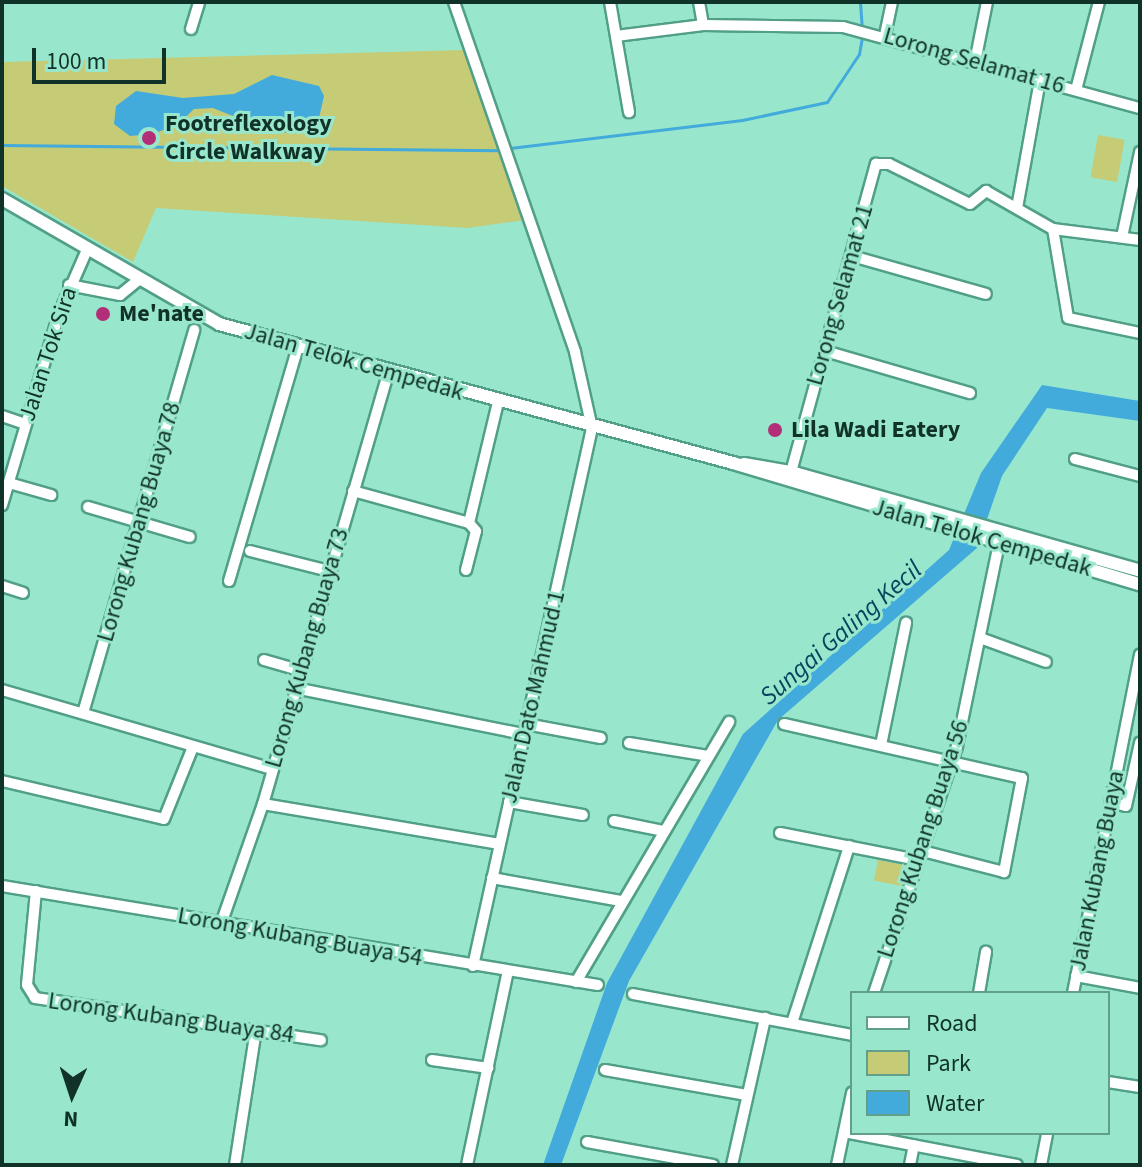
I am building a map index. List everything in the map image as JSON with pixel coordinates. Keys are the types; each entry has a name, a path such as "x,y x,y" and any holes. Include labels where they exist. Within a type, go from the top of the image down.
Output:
{"main road":[{"name":"Jalan Telok Cempedak","path":"2,199 203,317 592,428 954,523"},
{"name":"Jalan Telok Cempedak","path":"733,463 791,472 986,533 1140,571"},
{"name":"Jalan Telok Cempedak","path":"986,533 999,543 1140,584"},
{"path":"1112,563 1140,562"}],"street":[{"path":"191,29 199,2"},
{"path":"454,2 575,352 592,428"},
{"path":"610,2 629,112"},
{"path":"699,2 703,25"},
{"path":"885,35 892,2"},
{"path":"975,62 987,2"},
{"path":"1076,90 1099,2"},
{"name":"Lorong Selamat 16","path":"616,36 703,25 843,27 885,35 1140,108"},
{"path":"1040,80 1017,208 1053,229 1140,240"},
{"path":"1122,237 1140,152"},
{"name":"Lorong Selamat 21","path":"791,472 876,164 889,164 970,204 986,191 1017,208"},
{"path":"1053,229 1068,318 1140,333"},
{"name":"Jalan Tok Sira","path":"2,505 69,285 87,250"},
{"path":"852,256 986,294"},
{"path":"69,285 120,295 137,281"},
{"name":"Lorong Kubang Buaya 78","path":"83,713 194,330"},
{"path":"229,581 298,346"},
{"path":"825,351 970,393"},
{"name":"Lorong Kubang Buaya 73","path":"221,924 263,804 389,371"},
{"path":"469,523 498,402"},
{"path":"2,416 25,424"},
{"name":"Jalan Dato Mahmud 1","path":"473,966 592,428"},
{"path":"1075,459 1140,476"},
{"path":"9,483 51,495"},
{"path":"353,491 469,523 476,531 466,570"},
{"path":"88,507 190,537"},
{"name":"Lorong Kubang Buaya 56","path":"875,991 953,759 999,543"},
{"path":"250,551 329,571"},
{"path":"2,586 23,593"},
{"path":"881,745 906,623"},
{"path":"980,638 1046,662"},
{"name":"Jalan Kubang Buaya","path":"1073,991 1110,802 1136,701 1140,655"},
{"path":"264,660 300,670"},
{"path":"295,688 525,729 601,738"},
{"path":"2,690 272,769"},
{"path":"576,982 729,722"},
{"path":"780,833 920,856 993,873 1006,868 1022,778 953,759 784,724"},
{"path":"629,743 708,756"},
{"path":"1110,802 1126,806 1140,743"},
{"path":"2,781 164,819 193,747"},
{"path":"509,802 583,815"},
{"path":"263,804 500,844"},
{"path":"614,821 663,831"},
{"path":"792,1023 849,846"},
{"path":"492,878 621,901"},
{"name":"Lorong Kubang Buaya 54","path":"2,886 598,985"},
{"name":"Lorong Kubang Buaya 84","path":"36,891 27,985 35,998 321,1040"},
{"path":"979,991 986,952"},
{"path":"467,1165 508,971"},
{"path":"1076,976 1140,988"},
{"path":"633,994 850,1035"},
{"path":"732,1165 765,1018"},
{"path":"235,1165 256,1030"},
{"path":"432,1060 488,1068"},
{"path":"605,1070 747,1095"},
{"path":"1110,1082 1140,1087"},
{"path":"837,1165 850,1103"},
{"path":"844,1132 850,1133"},
{"path":"860,1135 1017,1165"},
{"path":"1041,1165 1047,1135"},
{"path":"587,1142 713,1165"},
{"path":"910,1165 914,1145"},
{"path":"950,1165 952,1153"}],"green space":[{"path":"465,50 525,220 468,228 156,208 133,262 2,186 2,62"},
{"path":"1098,135 1125,140 1117,182 1091,177"},
{"path":"878,860 910,866 906,887 874,881"}],"water":[{"path":"272,75 319,86 324,96 319,118 307,128 278,134 213,108 194,109 177,125 152,134 130,136 114,124 116,106 136,91 183,98 234,94"},
{"path":"1042,385 1140,401 1140,421 1047,408 1002,476 977,548 778,720 629,981 561,1165 543,1165 607,983 743,734 949,550 981,473"}],"waterway":[{"path":"860,2 862,29"},
{"path":"510,148 742,120 827,102 859,54 862,37"},
{"path":"2,145 499,150"}],"place":[{"name":"Footreflexology Circle Walkway","path":"149,138"},
{"name":"Me'nate","path":"103,314"},
{"name":"Lila Wadi Eatery","path":"775,430"}],"water label":[{"name":"Sungai Galing Kecil","path":"841,633"}]}
